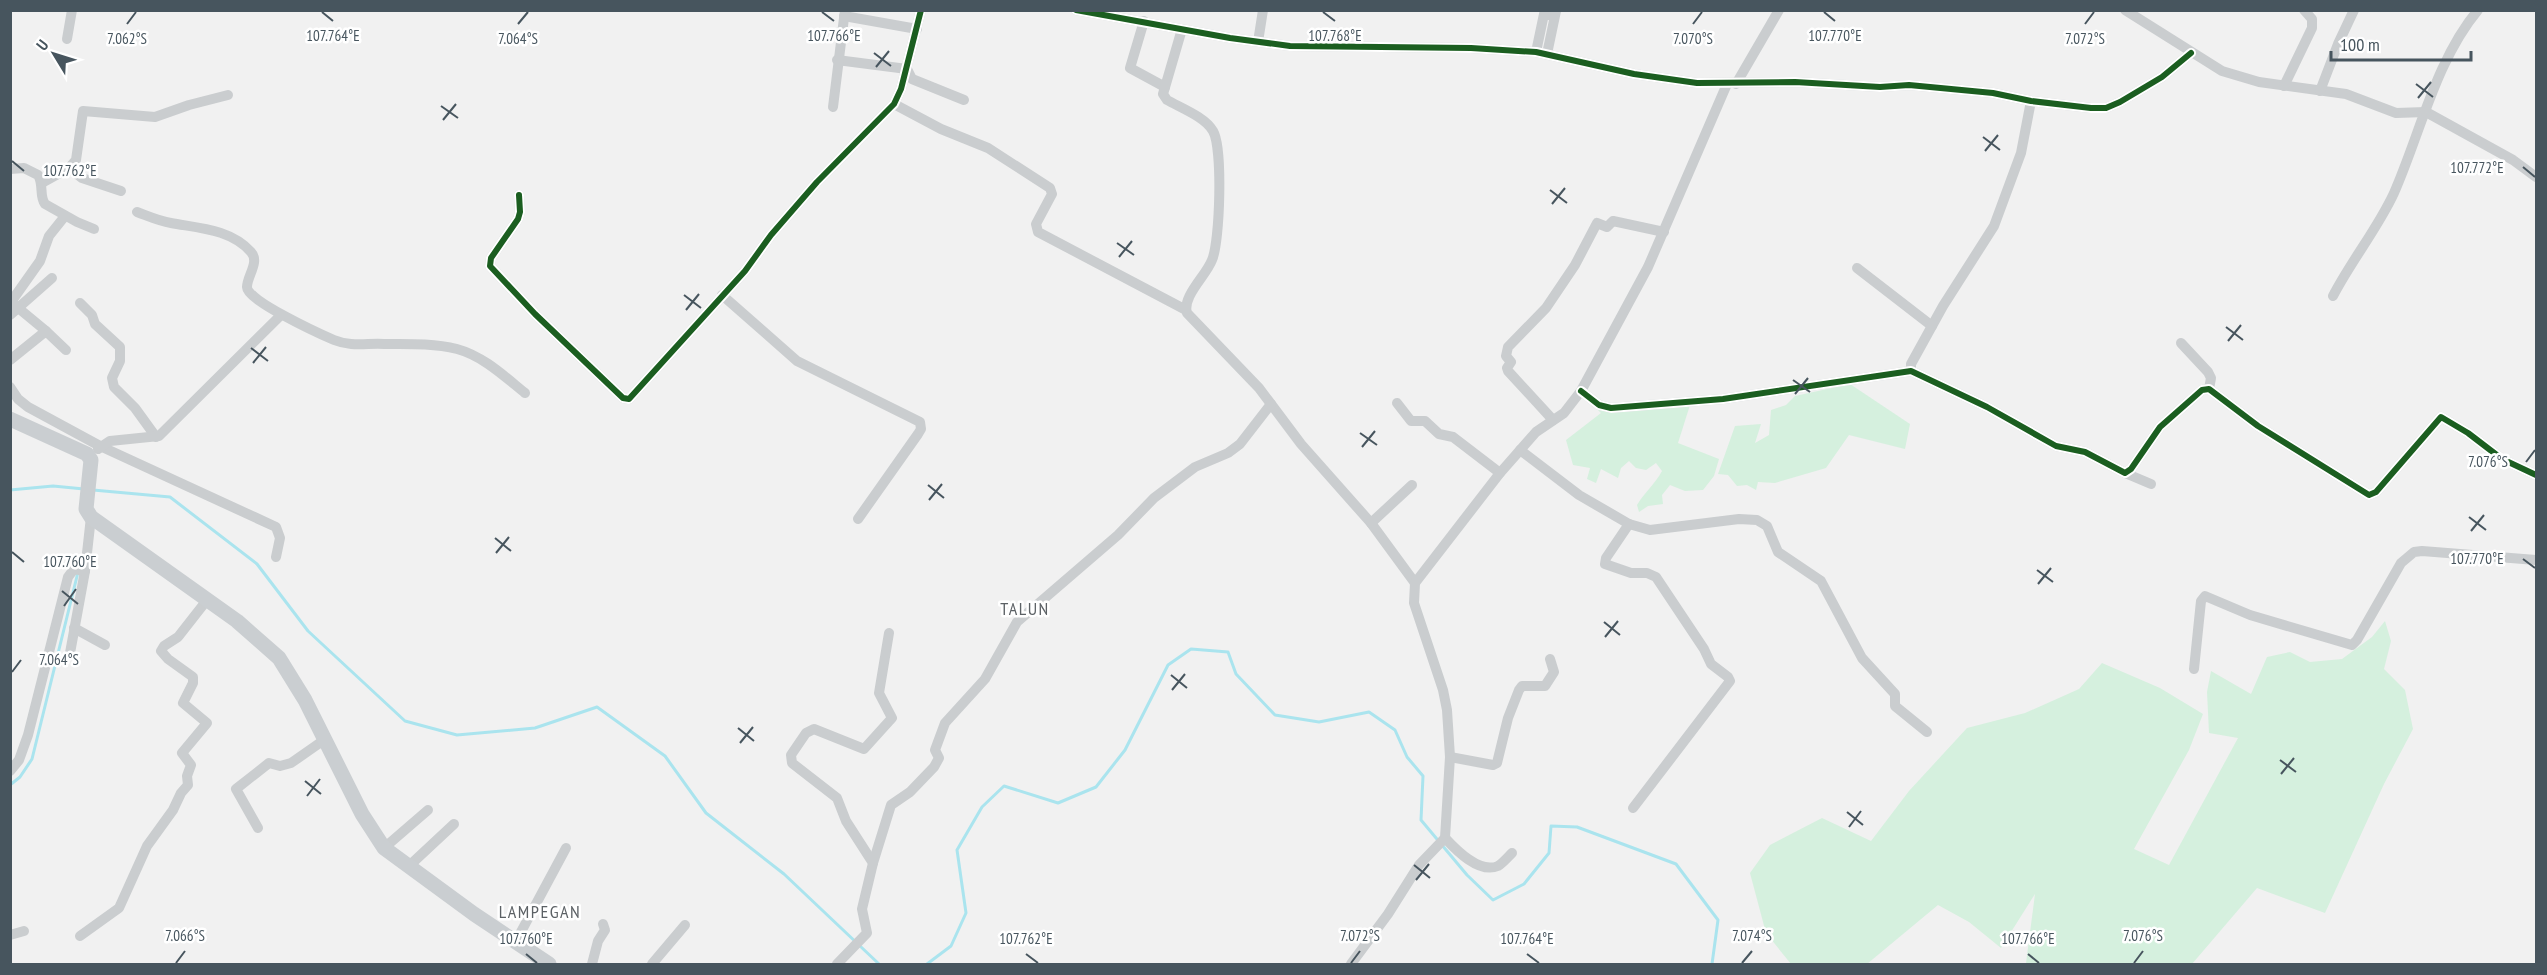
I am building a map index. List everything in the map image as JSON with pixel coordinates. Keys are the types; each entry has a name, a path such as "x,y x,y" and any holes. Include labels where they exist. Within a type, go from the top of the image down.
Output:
{"main road":[{"path":"10,420 82,452 91,462 88,513 100,526 254,634 279,658 305,699 362,814 384,848 515,943 549,964"}],"street":[{"path":"67,39 72,10"},
{"path":"519,195 520,215 491,258 490,266 535,314 624,398 632,397 745,271 771,235 816,182 894,104 902,88 921,10"},
{"path":"1076,10 1258,42 1341,48 1471,48 1541,53 1656,78 1732,84 1795,82 1880,87 1909,85 1993,93 2031,101 2091,108 2106,108 2162,77 2192,53"},
{"path":"1258,42 1263,10"},
{"path":"1351,964 1388,914 1419,865 1444,840 1450,757 1445,698 1416,612 1414,583 1520,450 1542,427 1564,413 1581,391 1629,304 1732,84 1779,10"},
{"path":"2125,10 2222,71 2259,82 2346,94 2396,113 2426,112 2513,160 2536,177"},
{"path":"2284,86 2312,28 2312,19 2304,10"},
{"path":"2320,91 2354,10"},
{"path":"2333,296 2351,261 2394,194 2461,32 2478,10"},
{"path":"833,107 844,13 917,29"},
{"path":"1541,53 1544,14 1555,13"},
{"path":"1144,21 1130,69 1165,87"},
{"path":"1182,29 1163,94 1167,100 1207,123 1214,132 1219,220 1216,250 1209,268 1188,299 1186,310"},
{"path":"837,60 907,69"},
{"path":"907,69 912,78 964,100"},
{"path":"42,183 69,168 76,160 83,111 155,117 228,95"},
{"path":"1911,371 1911,364 1932,326 1994,226 2021,153 2031,101"},
{"path":"894,104 941,129 988,148 1050,188 1052,194 1036,224 1038,232 1186,310 1271,404 1300,444 1371,523 1414,583"},
{"path":"69,168 82,178 121,191"},
{"path":"10,169 30,170 38,175 42,183 43,202 65,216 94,229"},
{"path":"136,212 170,223 204,227 243,246 252,253 254,260 247,291 281,315 346,344 426,345 457,349 491,366 525,393"},
{"path":"65,216 49,236 40,261 12,301 15,312 46,331 66,350"},
{"path":"1553,420 1508,371 1507,368 1511,362 1506,356 1508,347 1546,308 1575,265 1597,223 1607,227 1613,221 1664,232"},
{"path":"1857,268 1932,326"},
{"path":"15,312 52,278"},
{"path":"722,295 797,361 885,403 921,424 918,434 858,519"},
{"path":"80,303 92,315 94,322 120,347 120,361 112,378 114,387 135,408 156,437"},
{"path":"91,462 100,446 121,439 156,437 171,426 281,315"},
{"path":"10,360 46,331"},
{"path":"2181,343 2208,372 2211,378 2209,389"},
{"path":"1581,391 1599,405 1611,408 1723,399 1911,371 1987,407 2056,446 2085,452 2151,484"},
{"path":"10,387 14,402 100,446 268,522 279,532 276,557"},
{"path":"2125,473 2131,469 2160,427 2202,390 2209,389 2258,426 2369,495 2375,494 2441,417 2468,433 2502,459 2536,475"},
{"path":"837,964 862,940 867,931 862,915 863,899 891,805 910,792 934,767 939,758 935,750 945,723 985,679 1014,625 1118,535 1154,498 1195,467 1228,453 1240,444 1271,404"},
{"path":"1397,404 1412,421 1425,421 1438,434 1453,437 1500,473"},
{"path":"1520,450 1579,495 1629,524 1650,530 1739,519 1757,520 1767,526 1778,552 1821,580 1862,658 1895,694 1895,706 1927,732"},
{"path":"1371,523 1412,485"},
{"path":"70,653 88,513"},
{"path":"1629,524 1606,558 1605,564 1631,573 1654,575 1704,649 1711,664 1730,680 1633,808"},
{"path":"2194,669 2201,601 2205,596 2250,615 2352,645 2401,563 2414,552 2536,560"},
{"path":"10,771 19,760 28,735 68,577 80,570"},
{"path":"80,936 119,908 147,846 175,808 181,793 188,785 187,776 191,765 182,753 207,723 183,703 193,683 193,676 168,660 160,651 178,637 207,600"},
{"path":"74,628 105,645"},
{"path":"873,863 846,821 837,798 792,763 790,756 806,733 814,729 864,749 892,718 879,693 882,664 889,633"},
{"path":"1450,757 1493,765 1497,763 1508,718 1519,690 1522,686 1545,686 1554,672 1550,659"},
{"path":"258,828 236,793 236,789 269,763 280,766 291,764 324,740"},
{"path":"384,848 428,810"},
{"path":"409,866 454,824"},
{"path":"1444,840 1466,857 1487,867 1498,866 1512,853"},
{"path":"515,943 566,848"},
{"path":"592,964 598,941 605,930 603,924"},
{"path":"652,964 685,925"},
{"path":"10,934 24,931"}],"green space":[{"path":"1850,384 1910,424 1905,449 1849,435 1826,468 1775,483 1758,482 1756,490 1747,485 1737,486 1728,475 1718,474 1735,426 1761,424 1755,443 1769,435 1771,410 1786,405 1795,396"},
{"path":"1690,405 1678,443 1719,459 1714,476 1703,490 1685,491 1670,485 1662,495 1663,504 1648,506 1639,512 1637,505 1662,471 1656,463 1646,470 1636,468 1629,461 1621,468 1618,478 1601,469 1596,483 1587,479 1590,468 1573,465 1566,440 1601,413 1595,407"},
{"path":"2385,621 2391,641 2384,669 2405,690 2413,729 2384,784 2325,913 2257,888 2192,964 2026,963 2035,894 2001,948 1969,922 1938,905 1867,964 1791,964 1766,933 1750,873 1770,845 1822,818 1871,841 1909,791 1967,728 2025,713 2079,689 2102,663 2160,688 2203,714 2189,750 2134,849 2169,865 2238,738 2209,733 2207,692 2211,671 2251,694 2267,657 2290,652 2310,662 2342,659 2372,637"}],"waterway":[{"path":"10,490 53,486 84,489"},
{"path":"93,490 170,497 257,564 308,631 405,721 457,735 535,728 597,707 665,756 706,813 784,874 879,964"},
{"path":"10,785 20,777 32,759 81,560"},
{"path":"927,964 951,946 966,913 957,850 982,807 1004,786 1058,803 1096,787 1125,750 1168,665 1191,649 1228,652 1236,674 1275,715 1319,722 1369,712 1395,730 1407,757 1423,776 1421,820 1467,875 1493,900 1524,884 1549,853 1551,826 1577,827 1676,864 1718,920 1712,964"}],"cycle path":[{"path":"519,195 518,219 491,258 490,266 535,314 623,398 629,399 745,271 771,235 817,182 894,104 901,89 921,10"},
{"path":"1076,10 1230,38 1290,46 1471,48 1536,52 1634,74 1697,83 1795,82 1880,87 1909,85 1993,93 2031,101 2091,108 2106,108 2120,102 2162,77 2191,53"},
{"path":"1581,391 1599,405 1611,408 1723,399 1911,371 1987,407 2056,446 2085,452 2125,473 2131,469 2160,427 2202,390 2209,389 2258,426 2369,495 2376,492 2441,417 2468,433 2502,459 2536,475"}],"district":[{"name":"TALUN","path":"1025,609"},
{"name":"LAMPEGAN","path":"540,912"}]}
